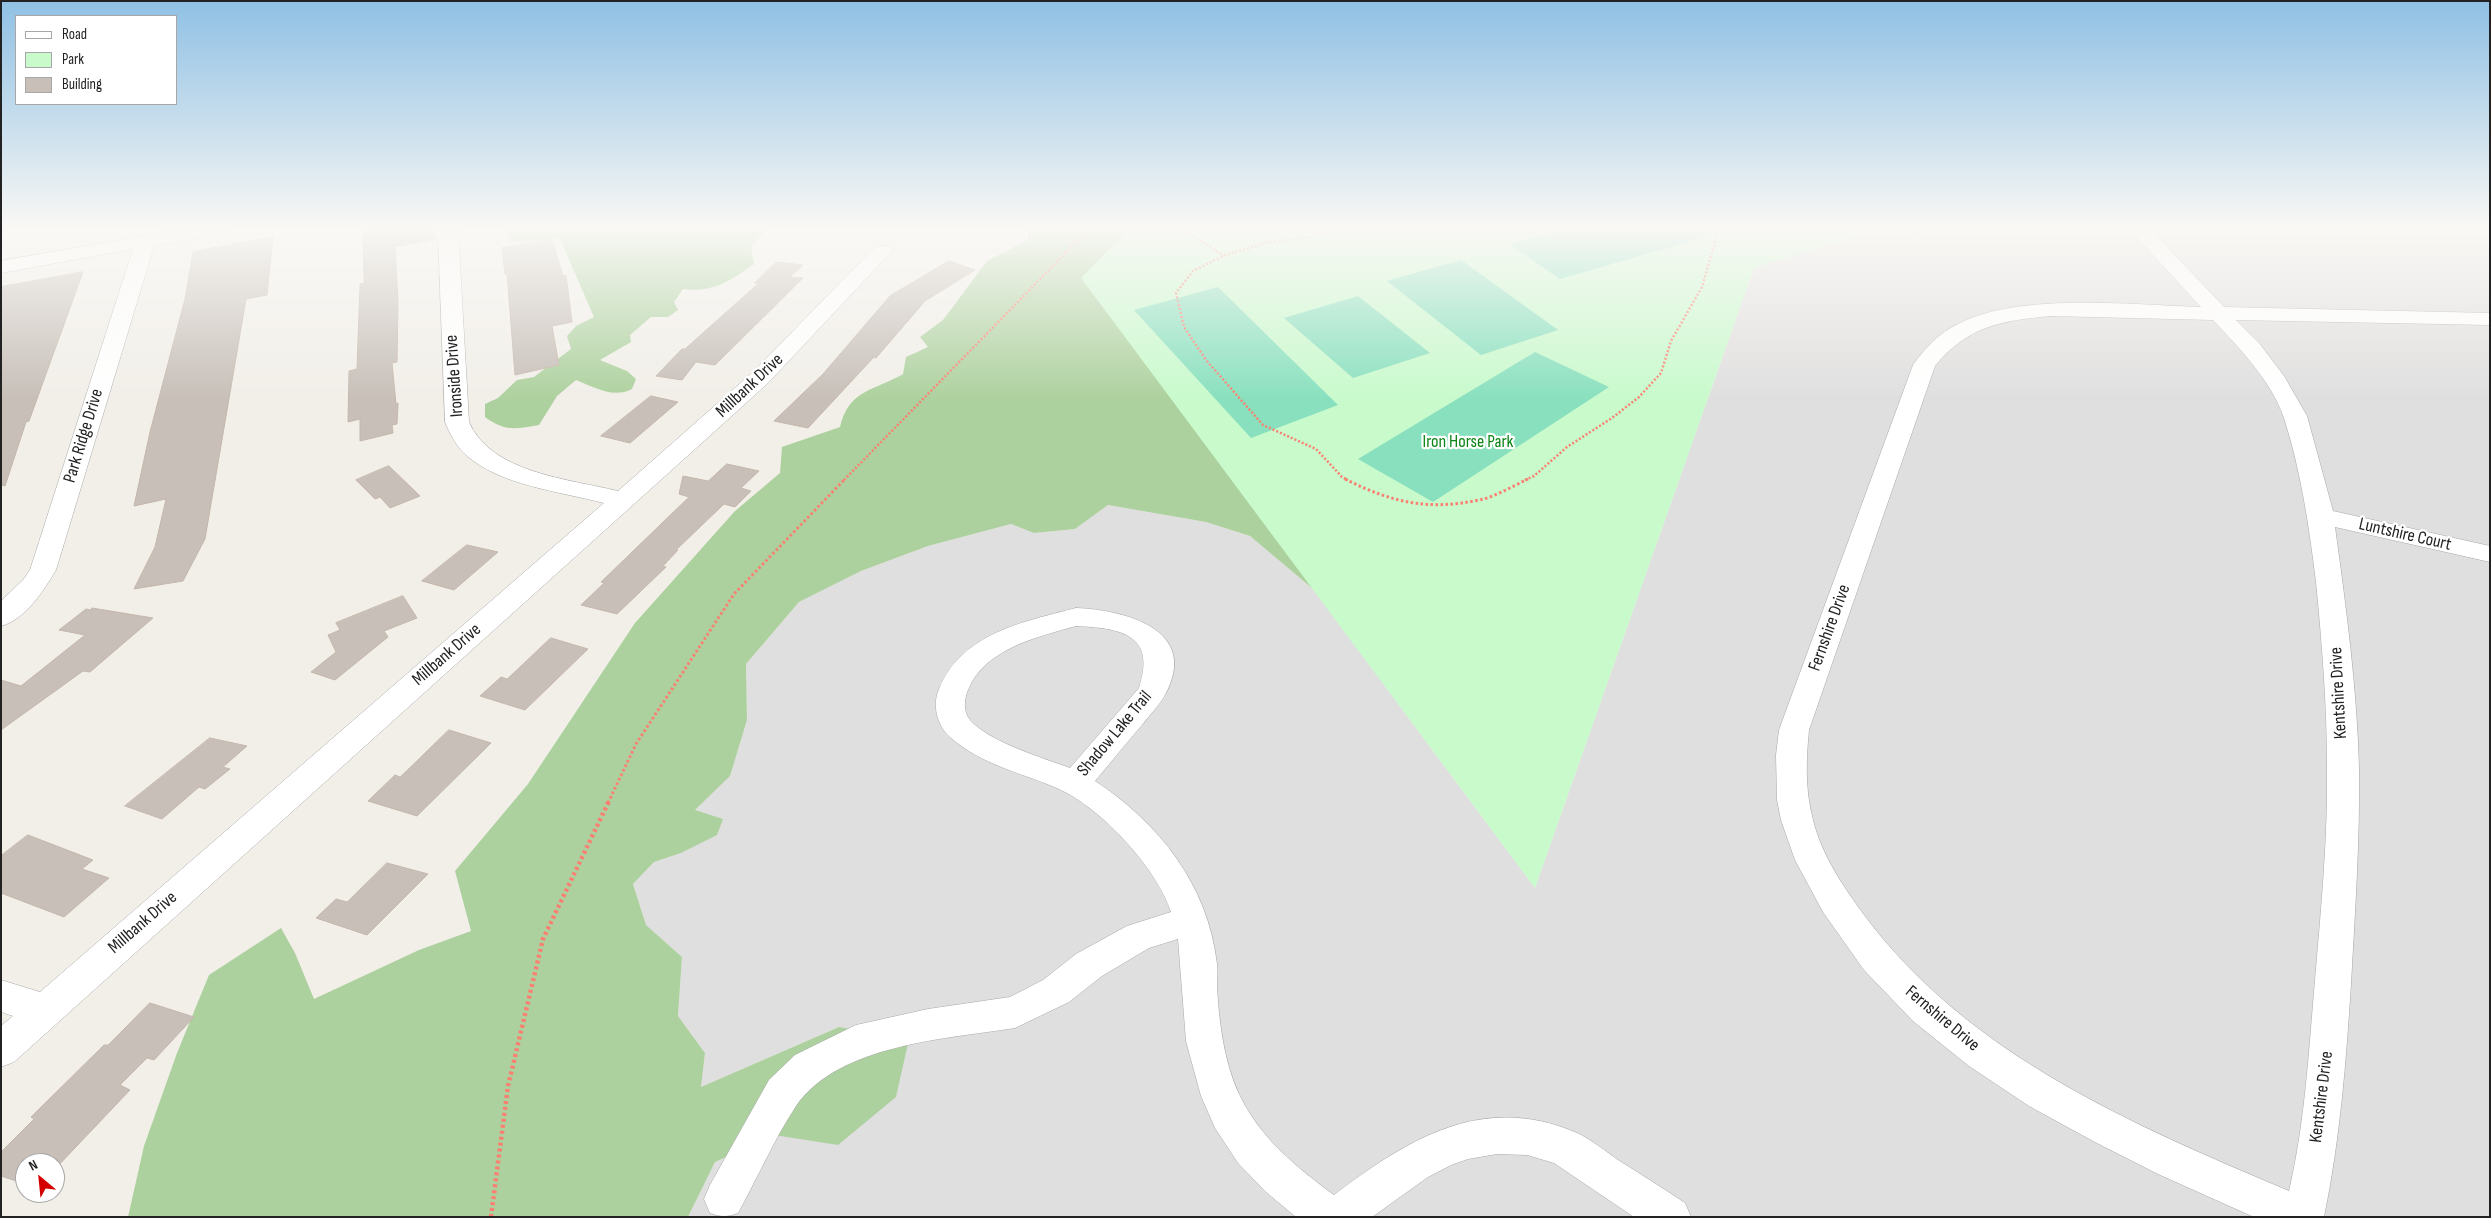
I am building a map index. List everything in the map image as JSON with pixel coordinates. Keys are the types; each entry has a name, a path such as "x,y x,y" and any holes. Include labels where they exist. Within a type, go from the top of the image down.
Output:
{"street":[{"name":"Park Ridge Drive","path":"1,617 28,592 43,570 131,286"},
{"name":"Ironside Drive","path":"450,286 457,422 463,436 473,449 494,464 524,475 623,500"},
{"name":"Millbank Drive","path":"1,1050 761,378 849,286"},
{"name":"Kentshire Drive","path":"2192,286 2251,348 2271,374 2295,416 2321,516 2336,631 2343,768 2339,898 2329,1036 2314,1169 2302,1217"},
{"name":"Fernshire Drive","path":"2302,1217 2197,1172 2033,1087 1962,1039 1916,1000 1879,964 1846,920 1820,878 1798,830 1790,794 1789,761 1794,730 1924,365 1935,350 1961,329 2001,316 2052,310 2490,319"},
{"name":"Luntshire Court","path":"2321,516 2490,554"},
{"name":"Shadow Lake Trail","path":"1075,782 1152,692 1160,676 1161,662 1151,640 1140,629 1122,621 1103,617 1076,617 1036,629 1000,643 977,656 963,668 954,681 949,701 952,716 960,728 991,749 1075,782 1106,803 1132,825 1162,861 1180,892 1191,921 1200,962 1199,983 1206,1046 1220,1095 1231,1118 1253,1152 1283,1183 1330,1217"},
{"path":"724,1198 783,1093 808,1067 856,1042 928,1025 1015,1012 1056,991 1089,965 1139,936 1191,921"},
{"path":"1,996 45,1010"},
{"path":"1339,1217 1385,1181 1437,1152 1466,1140 1494,1134 1524,1135 1560,1145 1671,1217"}],"path":[{"path":"491,1217 508,1086 543,938 636,744 734,594 1033,286"},
{"path":"1182,286 1176,293 1184,327 1206,360 1263,425 1316,449 1342,477 1377,495 1425,506 1480,500 1534,476 1567,447 1612,418 1639,397 1661,373 1671,341 1702,286"}],"shaded area":[{"path":"1748,286 2490,286 2490,1217 688,1217 715,1162 774,1135 839,1027 701,1087 705,1053 678,1016 682,957 646,925 633,884 654,862 681,853 695,810 730,775 747,720 746,664 799,602 861,571 928,546 1011,524 1034,533 1075,529 1108,505 1206,522 1250,536 1313,589 1535,888"}],"green space":[{"path":"580,286 715,286 693,290 683,289 674,302 678,310 668,317 651,317 630,335 631,342 600,360 627,371 636,379 632,389 618,393 604,391 576,380 557,396 539,425 511,428 499,425 485,417 485,404 498,398 517,380 534,377 571,349 567,336 576,326 594,317"},
{"path":"968,286 1174,286 1313,589 1250,536 1206,522 1108,505 1075,529 1034,533 1011,524 928,546 861,571 799,602 746,664 747,720 730,776 695,810 723,819 717,835 681,853 654,862 633,884 646,925 682,957 678,1016 705,1053 701,1087 839,1027 909,1039 896,1097 838,1145 774,1135 715,1162 688,1217 128,1217 144,1146 177,1053 209,975 281,928 295,953 314,999 419,950 471,931 455,871 528,784 635,623 735,511 780,473 782,447 840,427 844,415 856,398 903,374 906,357 928,347 920,337 943,320"},
{"name":"Iron Horse Park","path":"1087,286 1748,286 1535,888"},
{"path":"1393,286 1497,286 1558,330 1481,355"},
{"path":"1218,287 1338,405 1251,438 1134,310"},
{"path":"1358,296 1430,353 1353,378 1284,318"},
{"path":"1535,352 1609,387 1433,502 1358,459"}],"building":[{"path":"78,286 29,421 26,422 5,486 1,485 1,287"},
{"path":"187,286 268,286 267,295 246,299 205,539 183,581 134,589 155,547 166,499 134,506 150,432"},
{"path":"360,286 397,286 397,362 392,363 396,404 398,403 397,424 392,425 393,433 360,441 360,419 348,422 349,371 357,369"},
{"path":"508,286 567,286 572,322 552,326 559,365 515,375"},
{"path":"756,286 795,286 715,365 696,362 682,380 656,376 682,349 685,349"},
{"path":"907,286 949,286 925,301 876,358 874,357 808,428 774,421 823,374 890,296"},
{"path":"651,396 678,402 630,443 601,436"},
{"path":"727,464 759,471 741,488 751,491 735,507 724,504 676,550 678,550 663,566 666,567 617,614 581,605 604,583 601,582 689,497 679,494 683,476 708,481"},
{"path":"389,466 420,496 390,508 380,497 375,499 356,480"},
{"path":"467,545 498,552 454,590 422,581"},
{"path":"403,596 417,618 384,631 388,637 335,680 311,672 336,652 328,635 340,630 336,623"},
{"path":"92,608 153,618 90,672 83,671 1,730 1,680 21,686 85,635 59,630 86,609 91,610"},
{"path":"551,638 588,649 525,710 480,696 501,677 507,679"},
{"path":"449,730 491,743 417,816 368,801 395,775 400,777"},
{"path":"210,738 247,746 223,767 230,769 205,789 199,787 162,819 125,806"},
{"path":"28,835 93,860 82,869 109,878 64,917 1,893 1,856"},
{"path":"387,863 428,874 367,935 316,918 336,899 347,902"},
{"path":"150,1003 194,1017 154,1060 147,1058 120,1085 130,1090 65,1158 65,1153 15,1153 15,1181 1,1176 1,1152 34,1119 31,1117 104,1045 108,1045"}]}
